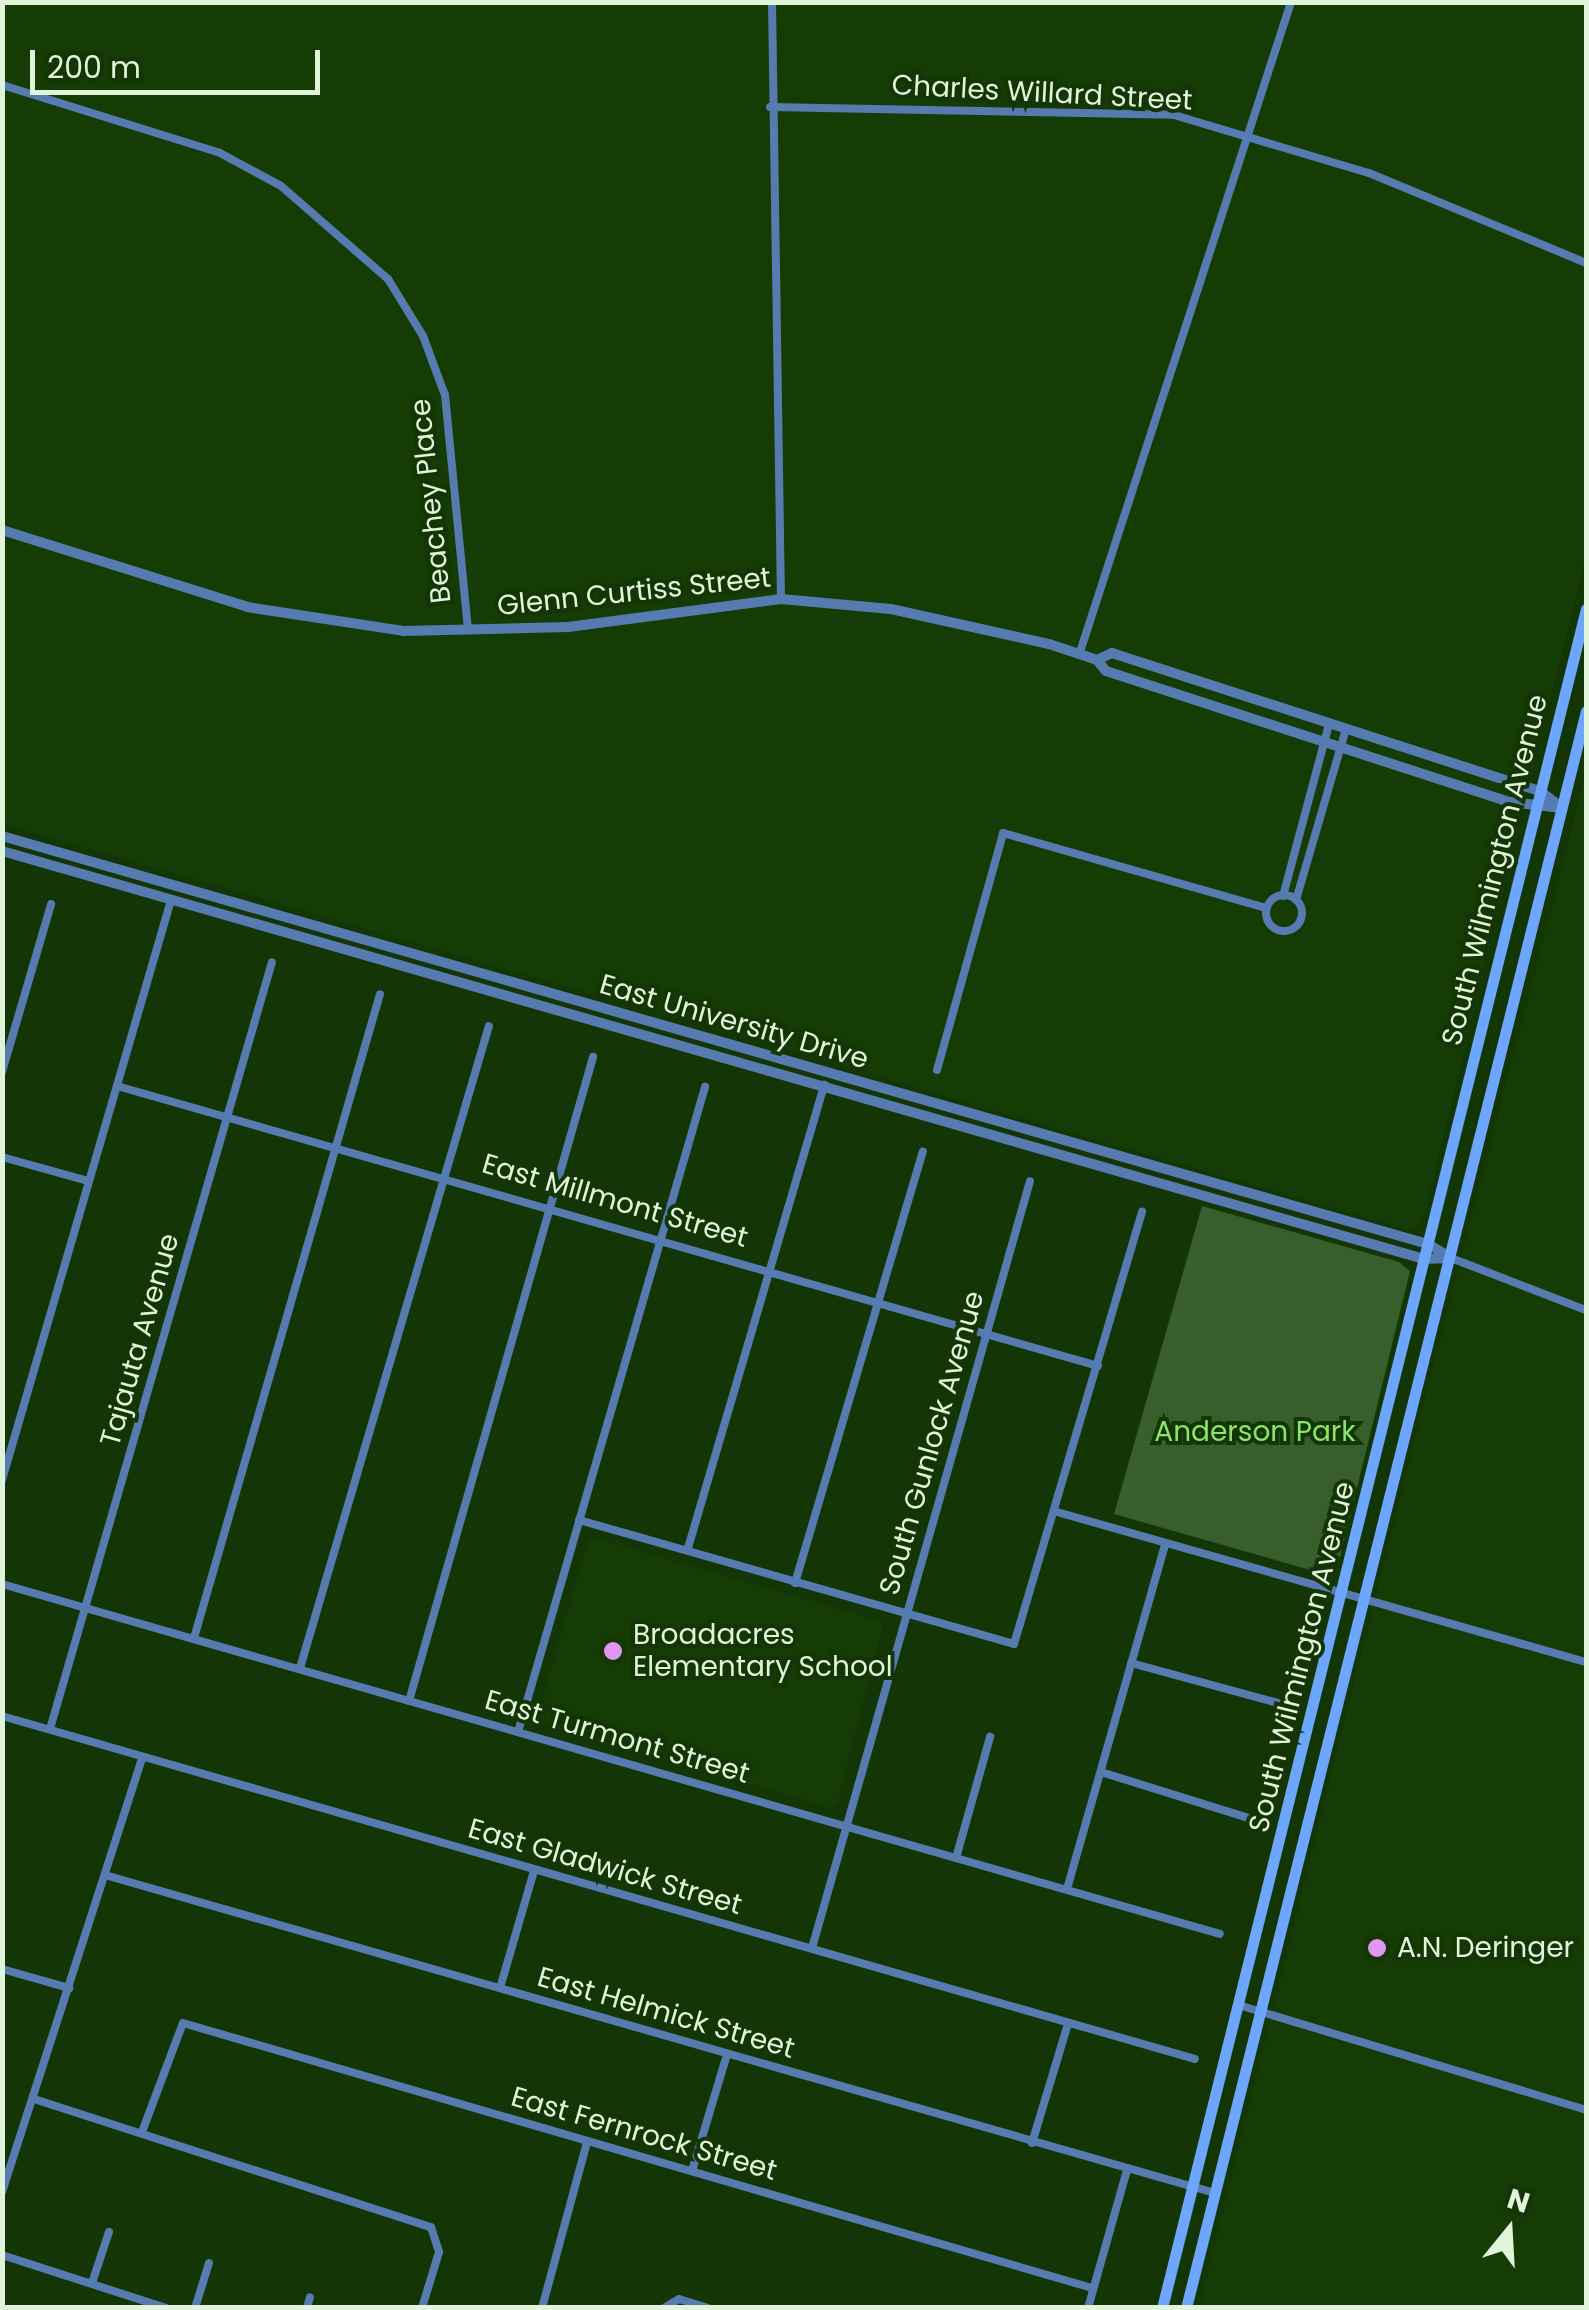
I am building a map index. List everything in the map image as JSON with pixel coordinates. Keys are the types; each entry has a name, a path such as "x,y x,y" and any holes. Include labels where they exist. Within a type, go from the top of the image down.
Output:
{"main road":[{"name":"South Wilmington Avenue","path":"1162,2308 1242,2006 1340,1593 1586,609"},
{"name":"South Wilmington Avenue","path":"1186,2308 1586,711"}],"street":[{"path":"772,2 770,107 781,599"},
{"path":"1079,655 1252,134 1291,2"},
{"name":"Beachey Place","path":"2,86 220,153 280,186 388,278 423,336 445,395 468,630"},
{"name":"Charles Willard Street","path":"770,107 1174,115 1252,134 1369,173 1586,263"},
{"name":"Glenn Curtiss Street","path":"2,530 306,621 468,630 568,627 781,599 891,609 1006,631 1096,660 1106,671 1536,810 1562,808"},
{"name":"Glenn Curtiss Street","path":"1096,660 1112,653 1540,791 1562,808"},
{"path":"1267,908 1283,896 1328,724"},
{"path":"1267,908 1272,927 1292,929 1301,919 1296,900 1346,729"},
{"path":"936,1070 1003,833 1267,908"},
{"name":"East University Drive","path":"2,836 1428,1244 1451,1258 1586,1310"},
{"name":"East University Drive","path":"2,850 1424,1258 1451,1258"},
{"path":"2,1480 175,885"},
{"path":"1283,896 1296,900"},
{"path":"2,1072 50,904"},
{"name":"Tajauta Avenue","path":"50,1729 272,962"},
{"path":"194,1638 380,994"},
{"path":"300,1668 489,1026"},
{"path":"410,1701 593,1057"},
{"path":"688,1548 828,1073"},
{"name":"East Millmont Street","path":"117,1086 553,1206 1098,1366"},
{"path":"518,1732 706,1087"},
{"path":"795,1583 923,1152"},
{"path":"2,1157 88,1182"},
{"name":"South Gunlock Avenue","path":"812,1948 1030,1181"},
{"path":"580,1520 1014,1644 1057,1512 1142,1212"},
{"path":"1057,1512 1586,1662"},
{"path":"1067,1889 1165,1545"},
{"name":"East Turmont Street","path":"2,1584 1220,1934"},
{"path":"1131,1663 1278,1702"},
{"name":"East Gladwick Street","path":"2,1716 1196,2058"},
{"path":"956,1858 990,1737"},
{"path":"2,2192 142,1758"},
{"path":"1101,1772 1249,1818"},
{"path":"500,1988 534,1871"},
{"name":"East Helmick Street","path":"105,1876 1215,2193"},
{"path":"2,1969 70,1988"},
{"path":"1242,2006 1586,2110"},
{"name":"East Fernrock Street","path":"142,2132 183,2023 1092,2288"},
{"path":"1032,2143 1068,2024"},
{"path":"692,2172 726,2054"},
{"path":"34,2099 416,2220 437,2232 439,2252 422,2308"},
{"path":"542,2308 587,2142"},
{"path":"1088,2308 1127,2170"},
{"path":"92,2282 109,2232"},
{"path":"2,2255 166,2308"},
{"path":"195,2308 210,2263"},
{"path":"307,2308 310,2297"},
{"path":"665,2305 679,2299 708,2308"}],"shaded area":[{"path":"2,3 1586,3 1586,556 1422,1223 1412,1231 3,824"},
{"path":"1586,772 1586,2307 1199,2308 1412,1449"},
{"path":"596,1538 884,1622 837,1804 831,1808 536,1719 588,1540"}],"green space":[{"name":"Anderson Park","path":"1202,1206 1399,1262 1410,1271 1337,1570 1328,1575 1114,1514"}],"place":[{"name":"Broadacres Elementary School","path":"613,1651"},
{"name":"A.N. Deringer","path":"1377,1948"}]}
